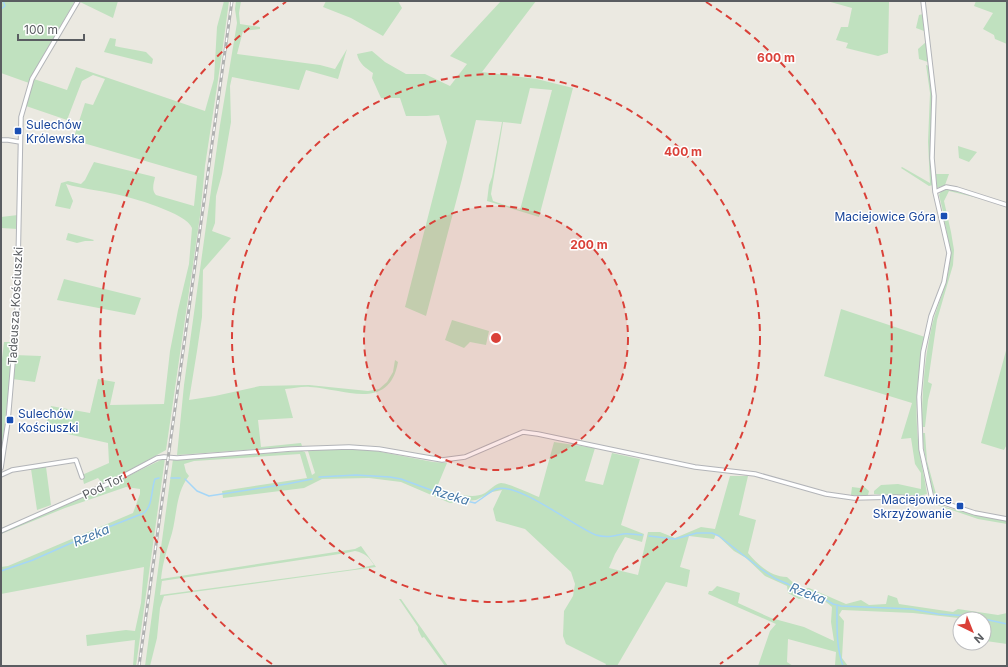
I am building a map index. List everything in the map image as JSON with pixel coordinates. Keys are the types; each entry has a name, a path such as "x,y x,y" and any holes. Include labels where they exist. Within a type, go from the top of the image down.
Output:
{"street":[{"name":"Tadeusza Kościuszki","path":"1,468 8,421 17,314 21,117 31,82 78,1"},
{"path":"923,1 934,96 932,158 935,192 949,253 944,282 929,323 923,352 919,397 921,449 932,498"},
{"path":"1,140 20,142"},
{"path":"935,192 946,187 1007,205"},
{"name":"Pod Tor","path":"1,531 110,483 157,458 164,456 177,458 291,449 350,447 379,449 449,460 464,457 523,432 694,468 755,474 826,494 854,498 932,498 975,513 1007,519"},
{"path":"1,475 12,470 76,460 82,477"}],"green space":[{"path":"1,1 75,1 29,83 1,73"},
{"path":"80,1 118,1 113,18"},
{"path":"224,1 229,1 166,450 123,474 102,483 98,478 84,484 82,475 109,463 108,443 45,429 51,406 90,413 98,379 115,382 110,405 164,404 170,351 189,264 192,228 188,222 157,206 122,196 66,184 73,201 70,209 55,206 61,183 68,181 81,184 85,180 94,162 155,177 153,189 156,195 194,206 197,176 73,140 85,103 93,105 105,79 93,75 82,81 67,120 26,106 26,100 34,79 67,90 76,67 205,111 214,79 217,27"},
{"path":"236,1 241,1 239,13 240,24 260,27 260,29 243,31 237,54 320,65 335,69 347,49 338,79 306,70 299,90 232,77 230,86 231,122 222,174 216,196 215,223 212,231 231,238 203,270 202,317 189,400 260,386 309,385 368,391 379,389 387,382 393,372 395,360 398,362 393,378 385,387 375,392 364,394 307,387 285,389 293,418 258,420 261,447 301,443 302,446 177,455 184,385 220,125 237,23 235,9"},
{"path":"326,1 398,1 402,8 383,36 351,18 323,7"},
{"path":"501,1 536,1 482,72 537,79 573,88 539,217 487,201 502,122 476,120 426,316 405,307 447,142 439,115 406,116 400,98 381,98 372,78 373,73 361,63 357,54 372,51 385,62 406,74 425,74 450,86 467,64 450,56","holes":["530,88 552,90 520,210 493,201 491,194 503,122 521,124"]},
{"path":"827,1 893,1 889,2 888,53 878,56 846,48 848,43 836,40 841,27 848,27 852,8"},
{"path":"976,1 1007,1 1007,44 995,39 994,35 983,29 993,13 974,6"},
{"path":"923,14 924,31 916,28 919,15"},
{"path":"110,38 116,39 115,46 146,52 153,59 152,64 104,52"},
{"path":"926,42 928,62 919,59 918,49"},
{"path":"926,65 929,66 933,96 933,185 929,186 901,168 902,167 930,183 928,142 930,93"},
{"path":"958,146 977,152 969,162 959,158"},
{"path":"936,174 949,174 945,185 937,188"},
{"path":"948,189 982,199 949,191 944,201 954,250 953,265 937,320 928,382 932,384 928,400 925,427 922,427 922,402 929,342 933,322 949,268 949,244 939,195 941,191"},
{"path":"18,215 18,229 1,228 1,217"},
{"path":"68,233 94,240 77,243 66,240"},
{"path":"64,279 141,298 135,315 57,300"},
{"path":"841,309 925,337 918,378 917,434 927,494 915,497 874,494 874,491 881,485 898,484 921,489 921,473 915,464 911,438 901,439 912,403 824,376"},
{"path":"452,320 489,331 486,345 470,342 464,348 445,340"},
{"path":"4,342 14,342 1,457 1,367"},
{"path":"1007,347 1007,444 1004,450 981,443"},
{"path":"14,355 41,356 35,382 12,379"},
{"path":"922,433 925,433 927,461 936,494 933,493 924,450"},
{"path":"554,442 595,448 585,481 603,485 612,453 640,459 621,525 644,534 642,542 625,537 609,568 638,575 648,532 660,532 675,538 701,527 715,529 730,476 748,476 739,515 756,520 748,553 765,570 776,575 787,577 800,589 809,588 846,604 861,600 869,605 886,604 888,595 897,598 899,604 952,612 952,617 913,613 842,610 839,615 844,621 842,658 848,666 835,665 836,652 788,639 787,662 793,666 758,666 770,631 776,624 708,594 709,591 712,591 717,586 740,593 738,603 771,618 804,627 834,641 831,622 832,607 824,600 817,597 813,596 799,599 788,593 787,586 765,576 746,558 734,551 716,534 714,539 689,536 680,567 690,570 687,587 666,582 617,666 605,666 606,664 566,644 563,636 564,611 573,596 575,584 571,572 525,529 496,521 493,509 502,490 492,492 476,500 450,503 401,482 369,478 322,479 304,488 223,498 222,491 307,478 300,454 194,461 184,464 186,472 189,476 179,496 174,526 164,561 161,579 355,549 361,546 376,567 164,596 160,608 157,638 150,666 145,666 173,459 302,451 305,452 312,475 315,473 308,451 310,450 371,450 433,462 447,463 437,487 454,493 467,496 479,495 501,483 539,497","holes":["355,551 361,553 374,565 355,569 160,595 162,581"]},
{"path":"165,458 136,666 133,666 135,640 87,646 86,635 126,630 135,631 141,603 144,567 1,594 1,567 8,566 133,513 140,494 140,489 126,487 65,508 1,534 1,532 87,496"},
{"path":"46,467 51,505 37,510 31,469"},
{"path":"862,485 869,491 868,495 851,495 852,487 860,488"},
{"path":"931,503 1007,521 1007,524 978,519"},
{"path":"399,599 401,599 448,666 445,666 424,637 422,638 418,627"},
{"path":"958,609 971,611 955,611"},
{"path":"1007,613 1007,644 992,642 992,614 998,615"}],"waterway":[{"path":"1,9 5,6 3,1"},
{"name":"Rzeka","path":"319,477 356,475 390,477 401,479 450,497 475,503 496,489 506,489 532,498 596,535 607,537 626,534 642,535"},
{"name":"Rzeka","path":"1,571 33,560 96,532 144,513 149,506 155,479 159,478"},
{"name":"Rzeka","path":"171,478 180,478"},
{"name":"Rzeka","path":"185,479 197,491 209,496 312,479"},
{"name":"Rzeka","path":"649,536 675,539 697,533 712,533 719,536 776,579 788,584 800,592 814,593 833,604 841,606 912,609 952,615"},
{"path":"837,605 838,644 843,666"},
{"name":"Rzeka","path":"992,621 1007,624"}],"railway":[{"path":"139,666 232,1"}],"place":[{"name":"Sulechów Królewska","path":"18,131"},
{"name":"Maciejowice Góra","path":"944,216"},
{"name":"Sulechów Kościuszki","path":"10,420"},
{"name":"Maciejowice Skrzyżowanie","path":"960,506"}]}
